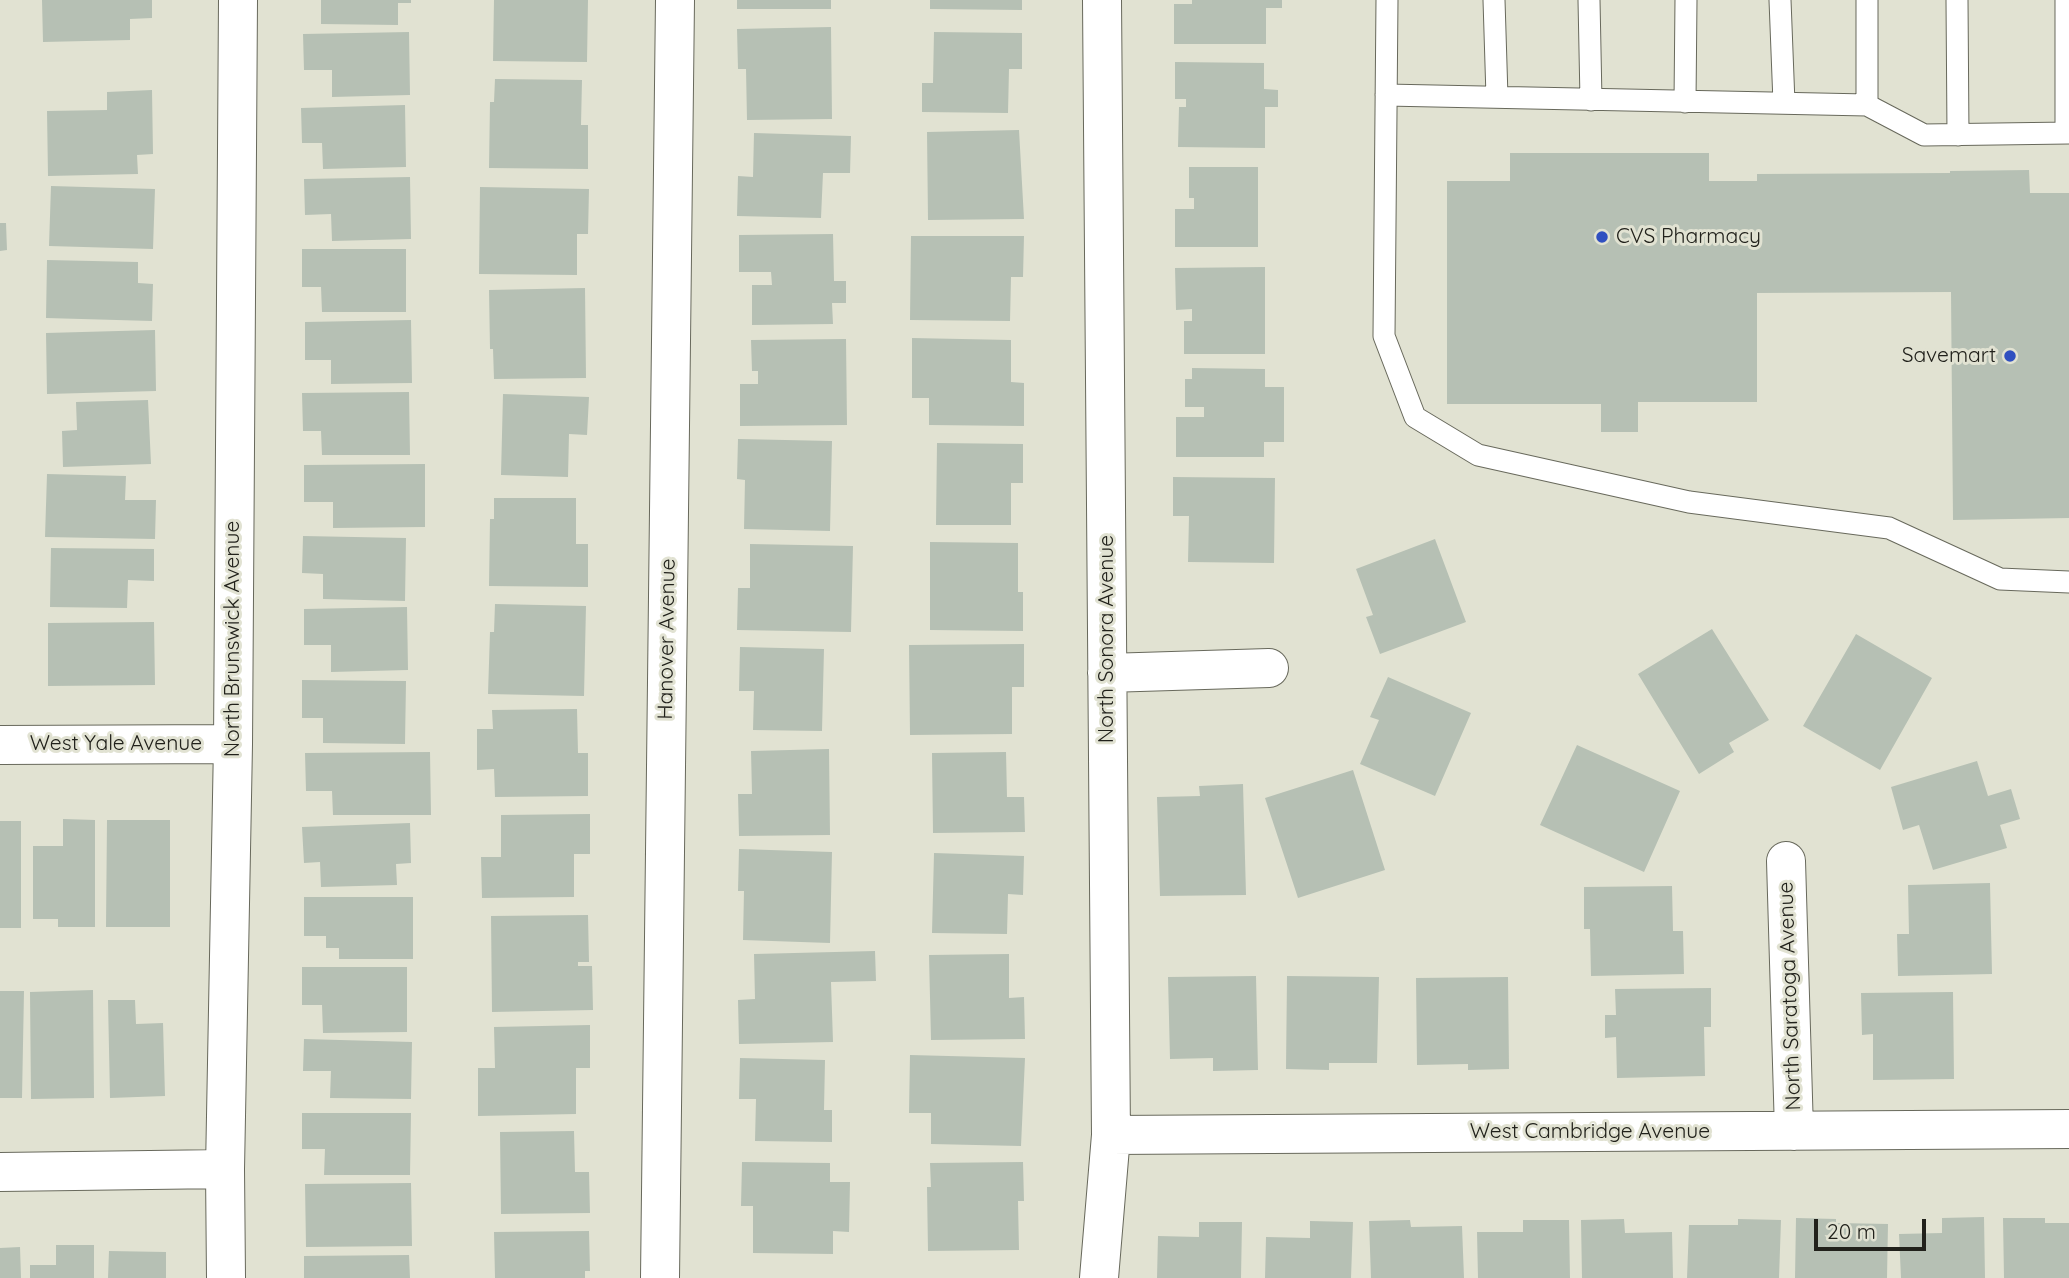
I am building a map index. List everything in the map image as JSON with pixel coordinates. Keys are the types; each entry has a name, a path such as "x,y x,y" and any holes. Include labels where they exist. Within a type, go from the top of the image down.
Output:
{"street":[{"name":"North Brunswick Avenue","path":"226,1278 238,0"},
{"name":"Hanover Avenue","path":"660,1278 675,0"},
{"name":"North Sonora Avenue","path":"1098,1278 1111,1135 1102,0"},
{"path":"1107,673 1269,668"},
{"name":"West Yale Avenue","path":"0,745 233,744"},
{"name":"North Saratoga Avenue","path":"1786,861 1794,1131"},
{"name":"West Cambridge Avenue","path":"1111,1135 2069,1129"},
{"path":"0,1172 225,1169"}],"lane":[{"path":"1387,0 1384,336 1415,417 1478,455 1689,502 1889,528 2000,579 2069,582"},
{"path":"1494,0 1497,97"},
{"path":"1589,0 1591,100"},
{"path":"1685,0 1685,102"},
{"path":"1780,0 1784,103"},
{"path":"1867,0 1867,105"},
{"path":"1957,0 1958,135"},
{"path":"1386,95 1867,105 1924,135 2068,133 2066,0"}],"building":[{"path":"42,0 152,0 152,18 130,19 130,40 43,42"},
{"path":"321,0 411,0 411,3 398,3 398,25 321,24"},
{"path":"494,0 588,0 587,62 493,61"},
{"path":"737,0 831,0 831,9 737,9"},
{"path":"930,0 1022,0 1022,10 930,9"},
{"path":"1192,0 1282,0 1282,8 1266,8 1266,44 1174,44 1174,4 1192,4"},
{"path":"831,27 832,119 747,120 746,69 738,69 737,29"},
{"path":"409,32 410,95 332,97 332,70 304,70 303,34"},
{"path":"934,32 1022,33 1022,69 1009,69 1008,113 922,112 922,83 933,83"},
{"path":"1175,62 1264,63 1264,89 1278,90 1278,107 1265,107 1265,148 1178,147 1179,107 1186,107 1186,99 1175,99"},
{"path":"495,79 582,80 581,125 588,125 588,169 489,168 490,102 494,102"},
{"path":"152,90 153,154 137,155 138,174 48,176 47,111 107,110 107,92"},
{"path":"405,105 406,167 323,169 322,143 302,143 301,108"},
{"path":"1019,130 1024,219 928,220 927,132"},
{"path":"754,133 851,136 850,173 823,173 821,218 737,216 738,176 753,177"},
{"path":"1510,153 1709,153 1709,181 1757,181 1757,174 2029,170 2030,193 2069,193 2069,518 1953,520 1951,292 1757,293 1757,402 1638,402 1638,432 1601,432 1601,404 1447,404 1447,181 1510,181"},
{"path":"1189,167 1258,167 1258,247 1175,247 1175,209 1194,209 1194,198 1189,198"},
{"path":"410,177 411,239 332,241 331,214 305,215 304,179"},
{"path":"51,186 155,189 153,249 49,246"},
{"path":"480,187 589,189 588,234 577,234 577,275 479,274"},
{"path":"0,223 6,223 7,250 0,251"},
{"path":"833,234 834,281 846,281 846,303 832,303 833,324 752,325 752,285 772,285 771,272 739,272 739,235"},
{"path":"911,236 1024,236 1023,277 1011,277 1010,321 910,320"},
{"path":"302,249 406,249 406,312 322,312 321,287 302,287"},
{"path":"47,260 138,262 138,283 153,284 152,321 46,318"},
{"path":"1265,267 1265,354 1184,354 1184,321 1192,321 1192,309 1176,310 1175,268"},
{"path":"585,288 586,378 494,379 493,349 490,349 489,290"},
{"path":"411,320 412,383 331,384 331,360 305,360 305,322"},
{"path":"155,330 156,391 47,394 46,333"},
{"path":"912,338 1011,340 1011,382 1024,383 1024,426 929,425 929,398 912,398"},
{"path":"846,339 847,425 740,426 740,384 758,384 758,371 752,371 751,340"},
{"path":"1192,368 1265,369 1265,387 1284,387 1284,442 1264,442 1264,457 1176,457 1176,417 1204,417 1204,407 1185,407 1185,379 1192,379"},
{"path":"409,392 410,455 322,455 321,431 303,431 302,393"},
{"path":"503,394 589,397 587,435 569,434 568,477 501,475"},
{"path":"148,400 151,464 63,467 62,431 77,430 76,402"},
{"path":"738,439 832,441 830,531 744,529 745,480 737,479"},
{"path":"937,443 1023,444 1023,483 1011,483 1011,525 936,525"},
{"path":"425,464 425,527 333,528 333,502 304,502 304,465"},
{"path":"47,474 126,476 125,500 156,500 155,539 45,537"},
{"path":"1173,477 1275,478 1274,563 1188,562 1189,516 1173,516"},
{"path":"494,498 576,498 576,544 588,544 588,587 489,586 490,519 494,519"},
{"path":"303,536 406,538 405,601 323,599 323,574 302,573"},
{"path":"1435,539 1466,622 1380,654 1366,617 1373,615 1356,569"},
{"path":"930,542 1018,543 1018,592 1023,592 1023,631 930,630"},
{"path":"750,544 853,546 851,632 737,630 738,588 750,588"},
{"path":"51,548 154,549 154,581 128,580 127,608 50,607"},
{"path":"495,604 586,606 584,696 488,694 490,632 494,632"},
{"path":"407,607 408,670 331,672 331,645 304,645 304,609"},
{"path":"154,622 155,685 48,686 48,623"},
{"path":"1712,629 1769,720 1729,743 1734,752 1699,774 1638,674"},
{"path":"1856,634 1932,678 1880,770 1803,726"},
{"path":"1024,644 1024,687 1012,687 1012,734 910,735 909,645"},
{"path":"740,647 824,649 822,731 753,730 754,691 739,691"},
{"path":"1388,677 1471,713 1435,796 1360,764 1379,720 1370,717"},
{"path":"302,680 406,681 405,744 323,743 323,718 302,718"},
{"path":"577,709 578,753 588,753 588,796 495,797 494,769 477,770 477,729 493,729 492,710"},
{"path":"1577,745 1680,791 1644,872 1540,825"},
{"path":"829,749 830,835 739,836 738,794 752,794 751,751"},
{"path":"430,752 431,815 333,815 332,791 306,791 305,753"},
{"path":"1006,752 1007,797 1024,797 1025,832 933,833 932,753"},
{"path":"1977,761 1988,796 2011,789 2020,819 2000,825 2007,848 1933,870 1919,825 1903,830 1891,787"},
{"path":"1353,770 1385,870 1298,898 1265,798"},
{"path":"1243,784 1246,895 1160,896 1157,797 1200,796 1199,786"},
{"path":"590,814 590,854 574,854 574,897 482,898 481,857 501,857 501,815"},
{"path":"63,819 95,820 95,927 58,927 58,919 33,919 33,846 63,846"},
{"path":"107,820 170,820 170,927 106,927"},
{"path":"0,821 21,821 21,928 0,928"},
{"path":"410,823 411,863 396,864 397,885 321,887 320,862 304,863 302,827"},
{"path":"739,849 832,852 830,943 743,940 744,891 738,891"},
{"path":"934,853 1024,856 1023,895 1008,894 1007,934 932,933"},
{"path":"1990,883 1992,974 1898,976 1897,934 1909,934 1908,885"},
{"path":"1672,886 1673,931 1683,931 1684,974 1591,976 1590,929 1584,929 1584,887"},
{"path":"304,897 413,897 413,959 339,959 339,948 326,948 326,936 304,936"},
{"path":"588,915 589,962 578,962 578,966 592,966 593,1010 492,1012 491,916"},
{"path":"875,951 876,981 831,982 833,1042 739,1044 738,1000 755,999 754,954"},
{"path":"1009,954 1009,998 1024,997 1025,1039 931,1040 929,955"},
{"path":"302,967 407,967 407,1032 323,1033 322,1005 302,1005"},
{"path":"1256,976 1258,1070 1213,1071 1213,1058 1170,1059 1168,977"},
{"path":"1287,976 1379,977 1377,1063 1329,1063 1329,1070 1286,1069"},
{"path":"1508,977 1509,1069 1468,1070 1468,1064 1417,1065 1416,978"},
{"path":"1711,988 1711,1027 1704,1027 1705,1076 1617,1078 1616,1037 1605,1038 1605,1015 1616,1015 1615,989"},
{"path":"93,990 94,1098 31,1099 30,992"},
{"path":"0,991 24,991 22,1098 0,1098"},
{"path":"1953,992 1954,1079 1873,1080 1873,1034 1862,1035 1861,993"},
{"path":"108,1000 135,1000 136,1024 163,1023 165,1096 110,1098"},
{"path":"590,1025 590,1068 576,1068 576,1114 478,1116 478,1068 495,1068 494,1027"},
{"path":"304,1039 412,1042 411,1099 330,1098 331,1071 303,1071"},
{"path":"910,1055 1025,1058 1021,1146 931,1144 931,1113 909,1113"},
{"path":"740,1058 825,1060 824,1110 832,1110 832,1142 755,1141 756,1099 739,1099"},
{"path":"302,1113 411,1113 410,1175 324,1175 325,1149 302,1149"},
{"path":"574,1131 575,1172 589,1172 590,1213 501,1214 500,1132"},
{"path":"742,1162 830,1163 830,1182 850,1182 849,1232 833,1231 833,1254 753,1253 753,1206 741,1206"},
{"path":"1023,1162 1024,1201 1018,1201 1019,1250 928,1251 927,1187 931,1187 930,1163"},
{"path":"411,1183 412,1246 306,1247 305,1184"},
{"path":"1984,1217 1985,1278 1901,1278 1899,1234 1942,1233 1942,1218"},
{"path":"1796,1218 1836,1219 1836,1223 1888,1224 1887,1278 1795,1278"},
{"path":"2003,1218 2045,1218 2045,1223 2069,1223 2069,1278 2004,1278"},
{"path":"1624,1219 1625,1233 1672,1232 1673,1278 1582,1278 1581,1220"},
{"path":"1738,1219 1781,1220 1779,1278 1687,1278 1689,1225 1738,1225"},
{"path":"1410,1220 1411,1227 1462,1226 1464,1278 1371,1278 1369,1221"},
{"path":"1523,1220 1569,1220 1570,1278 1478,1278 1477,1232 1523,1232"},
{"path":"1310,1221 1353,1222 1351,1278 1265,1278 1266,1237 1310,1238"},
{"path":"1199,1222 1242,1222 1241,1278 1157,1278 1158,1236 1199,1237"},
{"path":"589,1231 590,1271 585,1271 585,1278 495,1278 494,1232"},
{"path":"56,1245 94,1245 94,1278 30,1278 30,1265 56,1265"},
{"path":"20,1247 21,1278 0,1278 0,1248"},
{"path":"109,1251 166,1252 166,1278 108,1278"},
{"path":"409,1255 410,1278 304,1278 304,1256"}],"place":[{"name":"CVS Pharmacy","path":"1602,237"},
{"name":"Savemart","path":"2010,356"}]}
